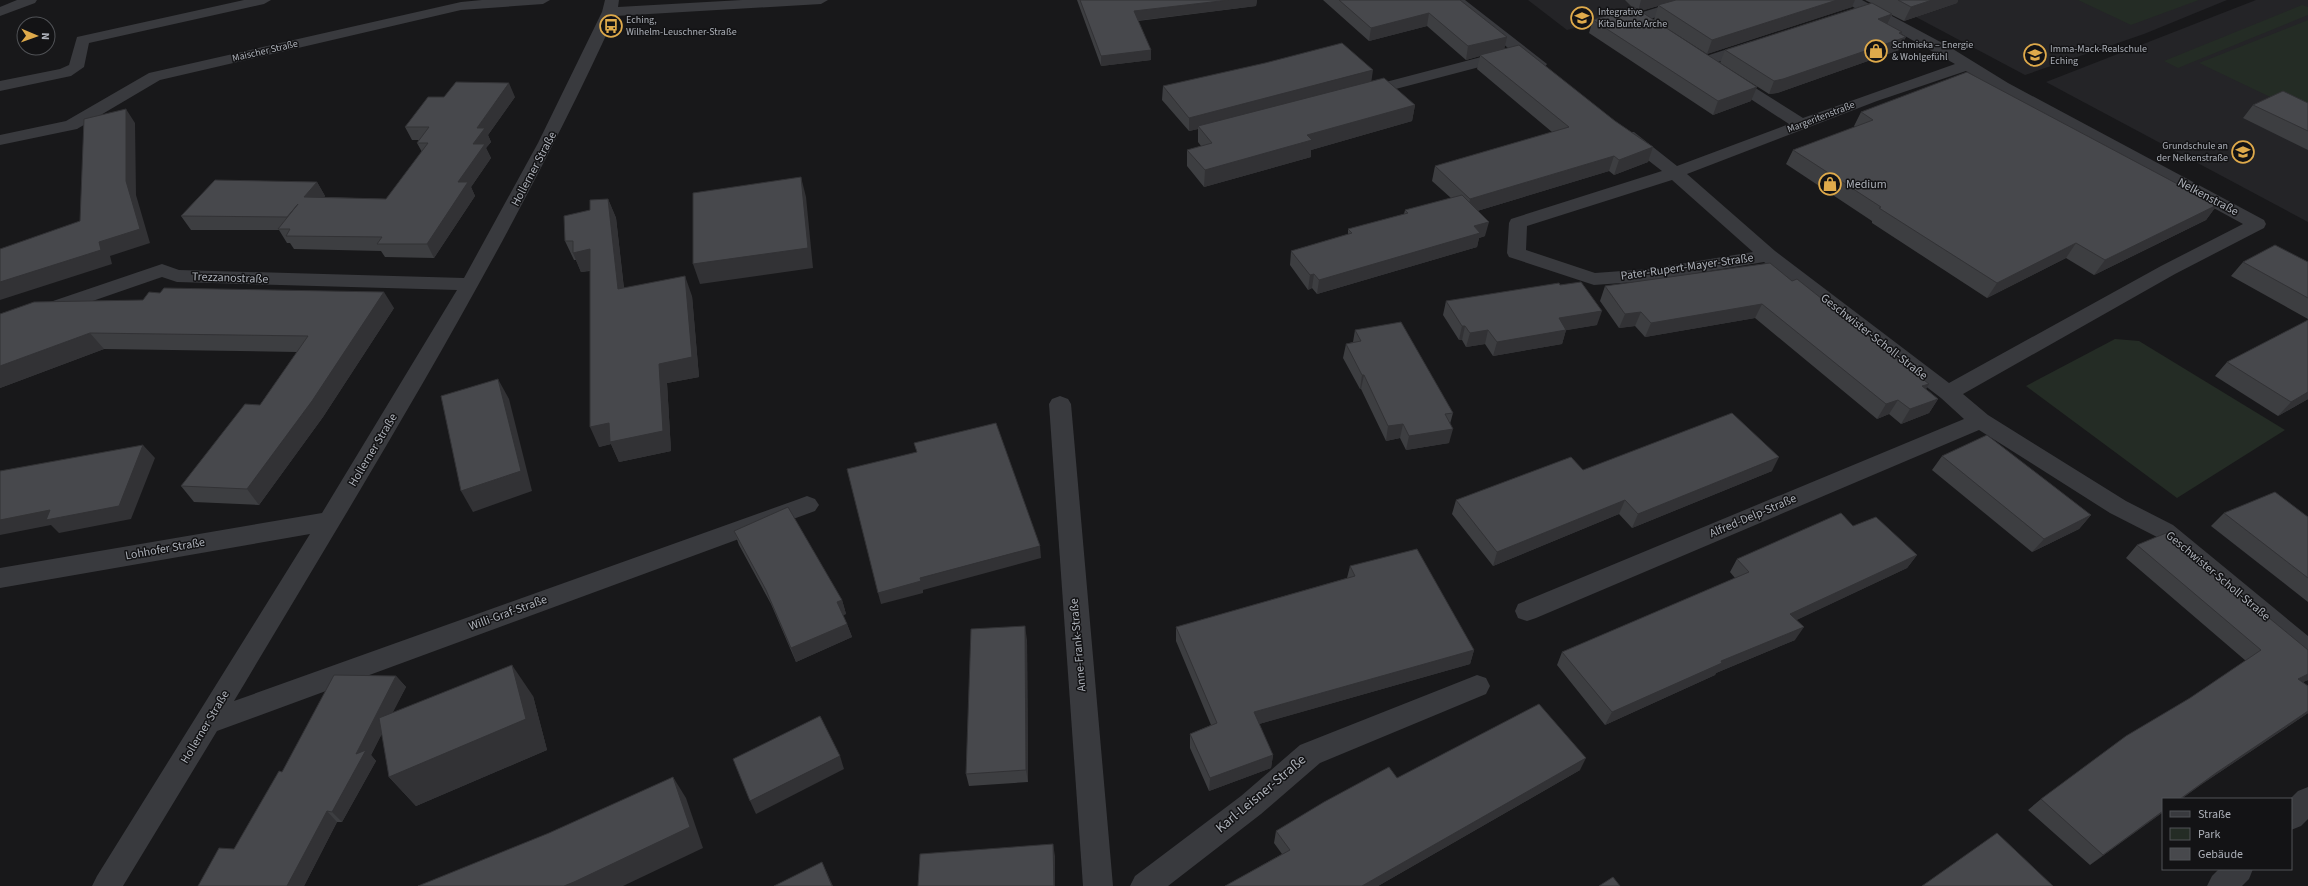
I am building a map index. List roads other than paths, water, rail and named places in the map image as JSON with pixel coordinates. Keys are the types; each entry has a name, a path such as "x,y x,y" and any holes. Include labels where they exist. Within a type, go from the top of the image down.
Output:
{"street":[{"path":"0,12 30,0"},
{"path":"0,86 65,73 76,67 82,40 264,0"},
{"name":"Maischer Straße","path":"0,140 71,125 155,76 413,11 543,0"},
{"path":"611,6 821,0"},
{"path":"1456,0 1553,76"},
{"path":"1664,36 1638,18 1698,0"},
{"name":"Nelkenstraße","path":"1851,0 1942,49 2002,86 2257,224 2168,270 1948,393"},
{"name":"Hollerner Straße","path":"107,886 330,521 471,284 558,123 611,6"},
{"path":"1845,16 1868,9"},
{"path":"1703,62 1763,43"},
{"path":"1350,96 1522,51"},
{"path":"1690,53 1802,125"},
{"name":"Margeritenstraße","path":"1675,173 1968,65"},
{"name":"Geschwister-Scholl-Straße","path":"1614,124 1675,173 1768,255 1948,393 1980,420 2118,506 2165,531 2308,651"},
{"name":"Pater-Rupert-Mayer-Straße","path":"1675,173 1518,223 1516,253 1594,280 1649,275 1768,255"},
{"name":"Trezzanostraße","path":"0,326 162,270 177,276 471,284"},
{"name":"Anne-Frank-Straße","path":"1060,404 1098,886"},
{"name":"Alfred-Delp-Straße","path":"1527,611 1980,420"},
{"name":"Willi-Graf-Straße","path":"208,722 807,505"},
{"name":"Lohhofer Straße","path":"0,578 330,521"},
{"name":"Karl-Leisner-Straße","path":"1146,886 1251,806 1310,754 1477,686"},
{"path":"2292,816 2308,800"},
{"path":"2222,886 2238,870"}],"place":[{"name":"Integrative Kita Bunte Arche","path":"1582,18"},
{"name":"Eching, Wilhelm-Leuschner-Straße","path":"611,26"},
{"name":"Schmieka – Energie & Wohlgefühl","path":"1876,51"},
{"name":"Imma-Mack-Realschule Eching","path":"2035,55"},
{"name":"Grundschule an der Nelkenstraße","path":"2243,152"},
{"name":"Medium","path":"1830,184"}]}
